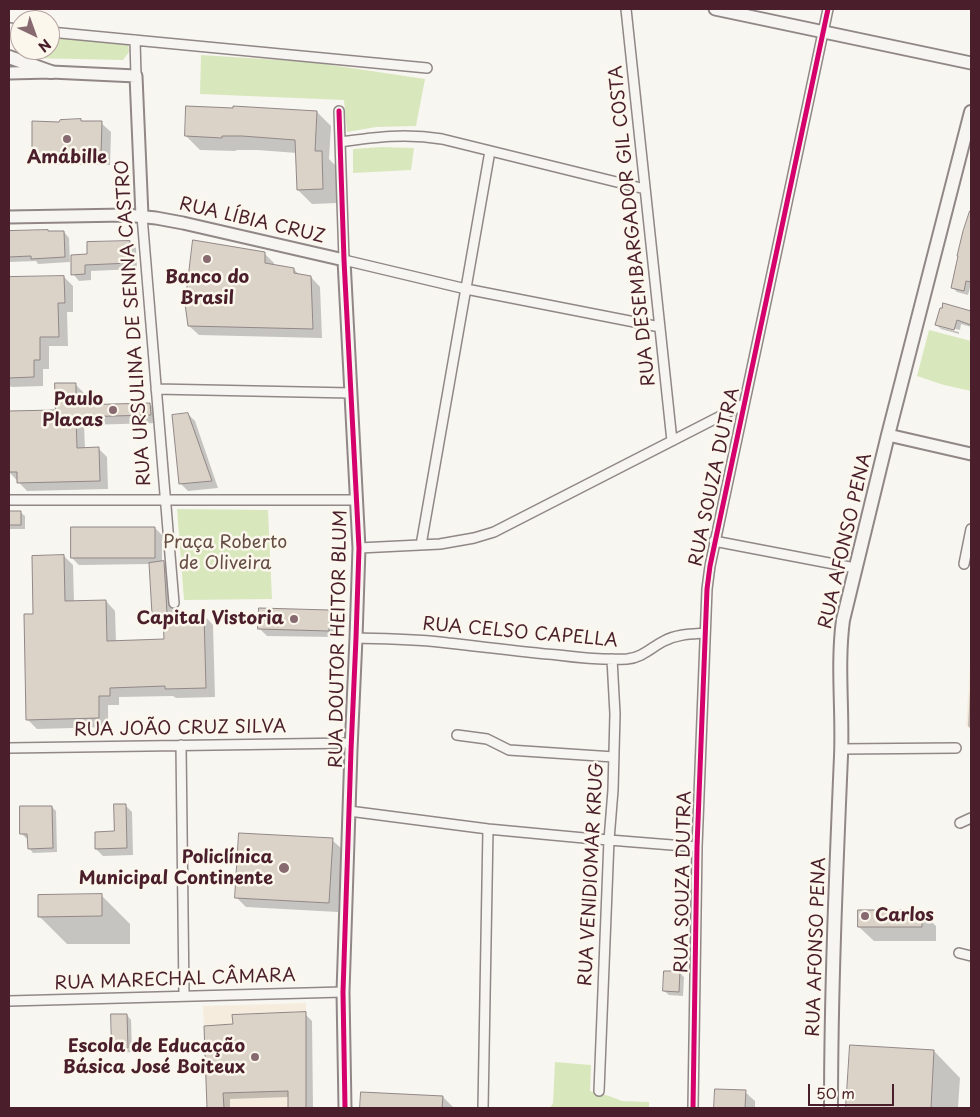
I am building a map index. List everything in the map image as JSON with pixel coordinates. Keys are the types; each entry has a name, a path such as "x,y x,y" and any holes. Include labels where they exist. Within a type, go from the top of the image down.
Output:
{"main road":[{"path":"9,56 51,72"},
{"name":"RUA AFONSO PENA","path":"831,1108 831,1020 841,749 840,643 843,620 888,435 971,112"}],"street":[{"name":"RUA DESEMBARGADOR GIL COSTA","path":"626,9 672,441"},
{"path":"715,9 971,63"},
{"name":"RUA SOUZA DUTRA","path":"693,1108 697,847 707,589 714,541 828,9"},
{"path":"60,33 428,68"},
{"name":"RUA URSULINA DE SENNA CASTRO","path":"135,40 142,216 174,603"},
{"path":"9,73 51,72 136,76"},
{"name":"RUA DOUTOR HEITOR BLUM","path":"339,111 358,548 343,992 345,1108"},
{"path":"340,142 392,135 420,135 645,190"},
{"path":"422,545 490,151"},
{"name":"RUA LÍBIA CRUZ","path":"9,217 126,214 142,216 183,223 466,289 660,326"},
{"path":"156,389 351,393"},
{"path":"358,548 440,544 456,542 494,532 744,404"},
{"path":"888,435 971,454"},
{"path":"9,500 356,500"},
{"path":"964,564 971,529"},
{"path":"714,541 855,568"},
{"name":"RUA CELSO CAPELLA","path":"356,638 446,642 509,651 575,657 630,659 638,657 673,637 706,633"},
{"name":"RUA VENIDIOMAR KRUG","path":"599,1091 614,757 615,714 612,659"},
{"path":"458,735 486,739 509,750 614,757"},
{"name":"RUA JOÃO CRUZ SILVA","path":"9,748 351,743"},
{"path":"181,745 184,996"},
{"path":"841,749 956,748"},
{"path":"349,811 488,829 697,847"},
{"path":"960,823 971,818"},
{"path":"483,1108 488,829"},
{"path":"959,953 971,956"},
{"name":"RUA MARECHAL CÂMARA","path":"9,1001 343,992"}],"shaded area":[{"path":"971,651 971,727 966,726"},
{"name":"Escola de Educação Básica José Boiteux","path":"306,1003 306,1108 207,1108 203,1006"}],"green space":[{"path":"60,38 128,42 129,52 123,60 60,59"},
{"path":"201,55 311,62 425,79 416,126 376,127 347,132 344,100 200,94"},
{"path":"381,147 414,148 411,170 353,173 353,149"},
{"path":"929,330 971,341 971,391 917,376"},
{"name":"Praça Roberto de Oliveira","path":"177,509 268,510 272,599 184,600"},
{"path":"555,1062 591,1065 590,1091 622,1101 649,1102 649,1108 550,1108 553,1103"}],"building":[{"path":"186,106 233,108 233,106 317,111 315,151 322,151 323,189 297,190 295,140 242,136 222,136 222,138 185,136"},
{"name":"Amábille","path":"81,119 81,121 102,121 101,156 32,155 32,121 59,122 60,120"},
{"path":"970,211 971,282 966,281 964,291 951,288 963,231"},
{"path":"9,231 64,231 65,257 31,259 31,256 9,257"},
{"path":"193,240 265,252 265,263 294,268 294,273 311,276 313,329 188,326 185,304"},
{"path":"130,241 131,263 85,265 85,274 71,275 71,255 87,254 87,242"},
{"path":"64,276 65,303 58,303 59,337 40,337 40,360 34,360 34,377 9,378 9,277"},
{"path":"943,303 971,311 971,325 957,320 954,330 935,325"},
{"path":"55,383 76,383 76,405 150,403 151,415 76,417 77,448 99,447 100,481 17,483 17,472 9,472 9,411 55,410"},
{"path":"188,413 212,481 179,484 172,415"},
{"path":"9,511 21,511 21,525 9,525"},
{"path":"71,527 155,527 155,558 71,558"},
{"path":"64,555 65,601 106,600 107,641 164,639 163,615 204,614 206,688 165,689 165,686 110,688 110,696 99,696 99,718 26,720 24,614 33,614 32,556"},
{"path":"164,561 167,613 152,614 149,563"},
{"name":"Capital Vistoria","path":"259,608 329,610 329,631 258,629"},
{"path":"114,804 126,804 127,848 95,849 95,832 114,831"},
{"path":"20,806 52,806 53,848 28,849 27,834 20,834"},
{"name":"Policlínica Municipal Continente","path":"239,833 333,838 329,903 235,898"},
{"path":"102,894 102,916 38,917 38,895"},
{"path":"858,910 922,910 922,927 858,927"},
{"path":"664,971 680,971 679,992 663,991"},
{"name":"Escola de Educação Básica José Boiteux","path":"306,1012 306,1108 288,1108 288,1091 223,1093 224,1108 207,1108 204,1026 233,1024 232,1015"},
{"path":"111,1014 127,1014 128,1048 112,1049"},
{"path":"850,1045 934,1050 931,1108 846,1108"},
{"path":"715,1089 746,1090 745,1108 714,1108"},
{"path":"361,1092 443,1096 442,1108 360,1108"}],"cycle path":[{"path":"693,1108 697,847 707,589 710,566 828,9"},
{"path":"339,111 344,260 359,548 343,992 345,1108"}],"place":[{"name":"Amábille","path":"67,139"},
{"name":"Banco do Brasil","path":"207,259"},
{"name":"Paulo Placas","path":"113,410"},
{"name":"Capital Vistoria","path":"294,619"},
{"name":"Policlínica Municipal Continente","path":"284,868"},
{"name":"Carlos","path":"865,916"},
{"name":"Escola de Educação Básica José Boiteux","path":"255,1057"}]}
